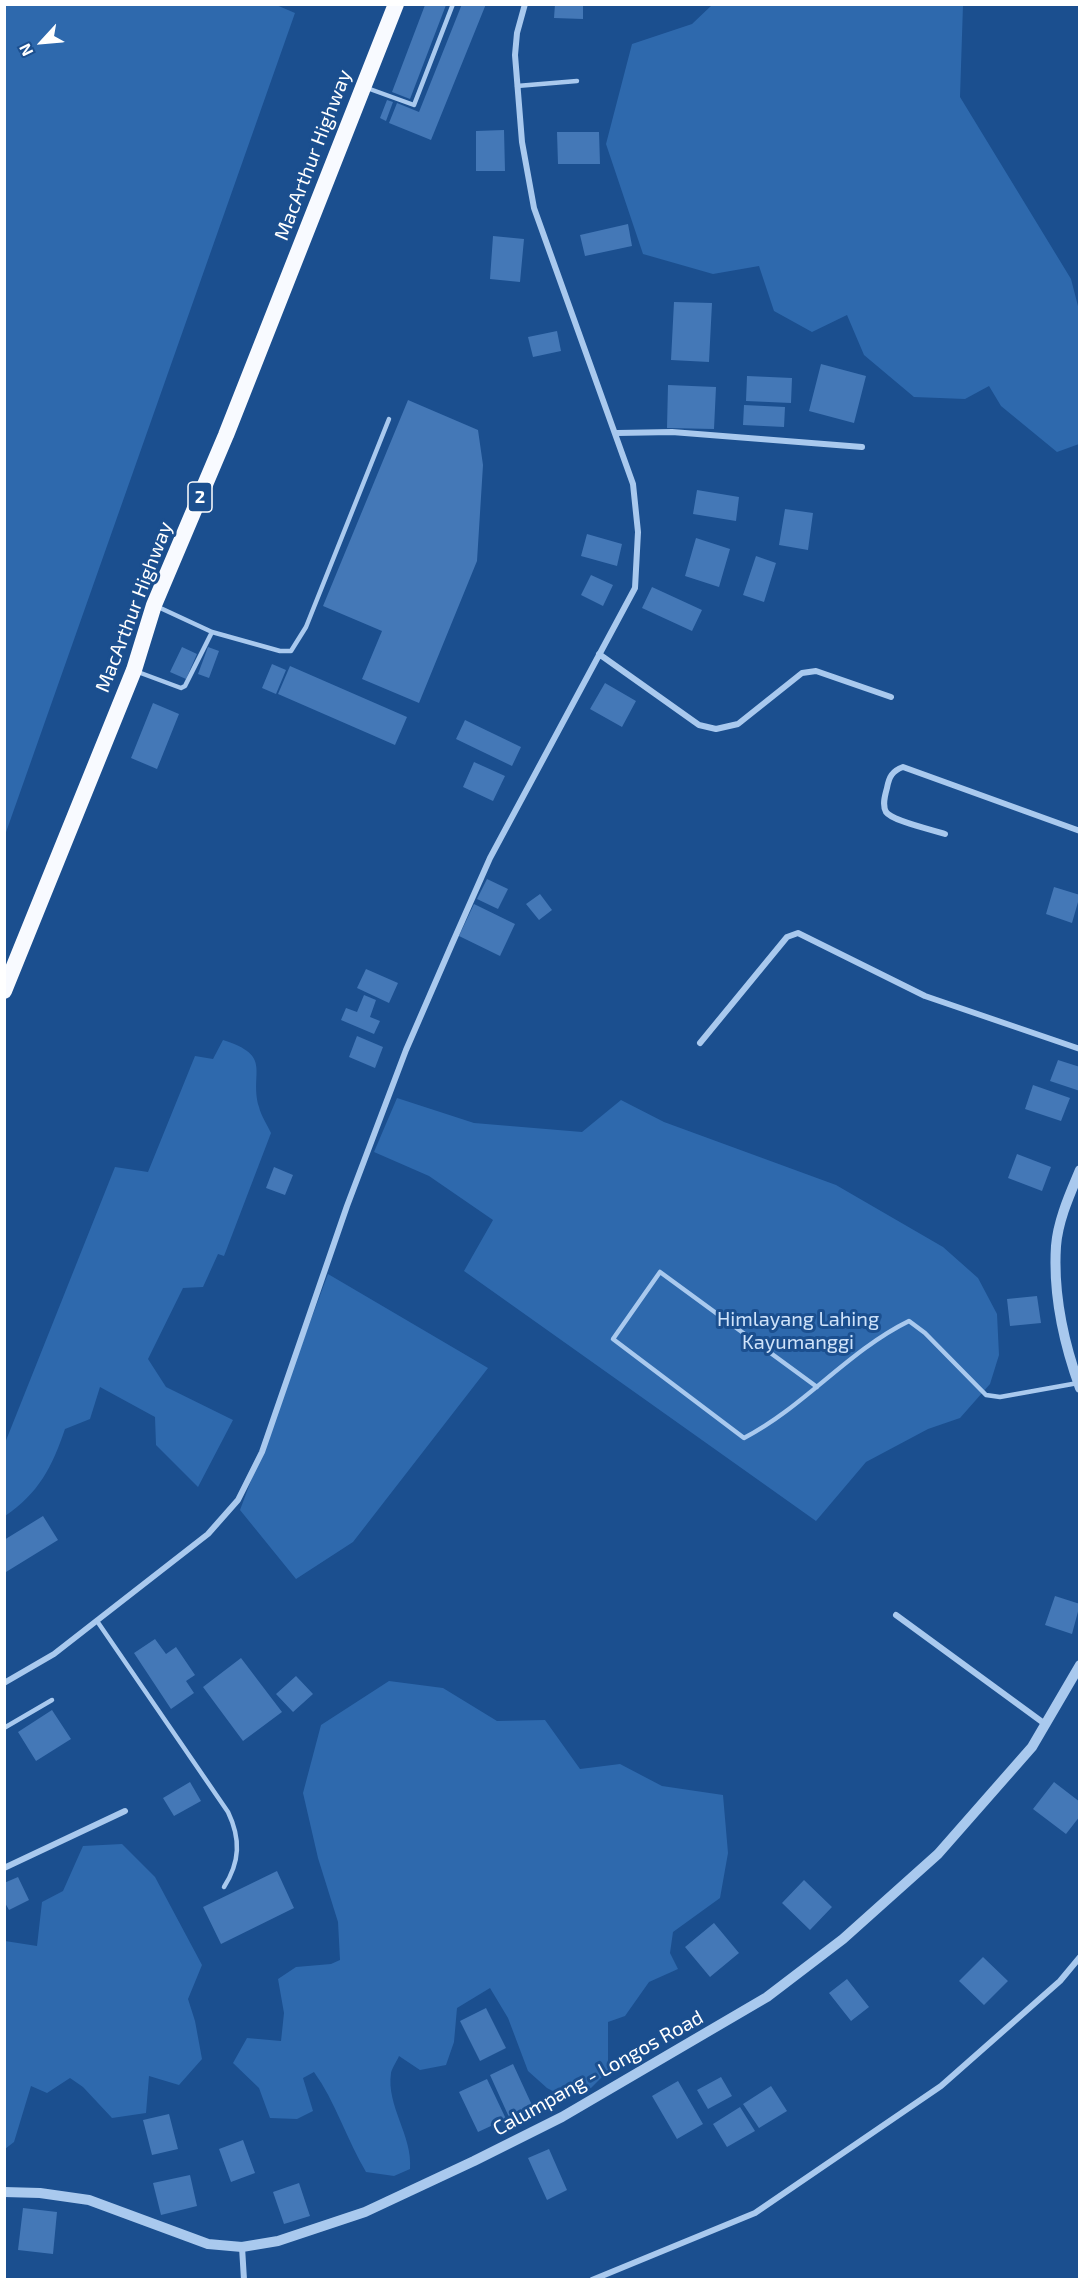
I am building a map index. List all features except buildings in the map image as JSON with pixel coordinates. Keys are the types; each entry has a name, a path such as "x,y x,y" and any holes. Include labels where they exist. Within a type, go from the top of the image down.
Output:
{"highway":[{"name":"MacArthur Highway","path":"4,991 134,670 154,605 226,435 396,4"}],"street":[{"path":"4,1683 54,1654 97,1621 208,1534 238,1500 262,1452 347,1206 406,1050 490,858 635,588 636,506 633,484 617,433 534,208 522,142 517,86 517,33 525,4"},
{"path":"617,433 672,432 862,447"},
{"path":"599,654 699,725 716,729 738,724 802,673 816,672 891,697"},
{"path":"945,834 893,818 886,812 884,802 889,777 895,770 903,767 1080,831"},
{"path":"700,1043 787,937 798,933 925,996 1080,1049"},
{"path":"1079,1385 1058,1302 1056,1245 1067,1202 1080,1170"},
{"path":"896,1615 1045,1724"},
{"name":"Calumpang - Longos Road","path":"4,2192 40,2193 89,2200 208,2244 242,2247 278,2241 365,2212 474,2161 562,2117 767,1997 843,1939 938,1854 1032,1747 1080,1665"},
{"path":"4,1868 125,1811"},
{"path":"592,2280 755,2213 941,2086 1060,1981 1080,1957"},
{"path":"242,2247 244,2280"}],"lane":[{"path":"362,86 414,105 453,4"},
{"path":"517,86 577,81"},
{"path":"154,605 212,632 280,651 291,651 306,627 389,419"},
{"path":"134,670 181,687 184,686 212,632"},
{"path":"818,1387 660,1272 613,1339 744,1438 768,1426 818,1387 885,1333 909,1321 925,1333 986,1395 1000,1397 1079,1385"},
{"path":"97,1621 228,1812 238,1832 237,1863 224,1887"},
{"path":"4,1728 52,1700"}],"green space":[{"path":"5,4 274,4 295,13 5,835"},
{"path":"712,5 963,5 960,97 1071,279 1079,310 1079,444 1057,452 1001,406 989,386 965,399 914,397 864,355 847,315 812,332 774,311 759,266 713,274 643,254 606,144 632,44 692,24"},
{"path":"223,1040 249,1052 254,1059 259,1107 271,1133 224,1256 218,1254 203,1287 183,1288 148,1359 166,1387 233,1420 198,1487 156,1445 155,1417 100,1387 90,1419 65,1429 43,1478 27,1498 5,1516 5,1443 115,1167 148,1172 195,1056 213,1059"},
{"name":"Himlayang Lahing Kayumanggi","path":"397,1098 474,1123 582,1132 621,1100 664,1122 836,1185 943,1247 978,1278 997,1314 999,1355 990,1384 960,1418 928,1429 866,1462 816,1521 464,1271 493,1220 429,1176 374,1152"},
{"path":"328,1274 488,1368 353,1542 296,1579 240,1510"},
{"path":"389,1681 443,1688 497,1721 545,1720 580,1769 620,1764 662,1786 723,1795 728,1853 720,1898 673,1932 670,1953 678,1969 649,1982 625,2016 608,2022 608,2071 591,2088 564,2097 547,2088 528,2071 508,2018 490,1988 457,2008 454,2042 446,2065 420,2070 399,2056 392,2071 392,2097 408,2145 410,2169 394,2176 366,2172 328,2095 314,2072 303,2078 313,2111 297,2119 270,2118 259,2088 233,2063 247,2038 281,2041 284,2013 278,1979 296,1967 331,1964 340,1960 338,1922 318,1858 303,1793 321,1725"},
{"path":"122,1844 155,1877 202,1965 188,1999 195,2021 202,2059 179,2085 149,2076 146,2113 112,2118 83,2087 70,2078 47,2093 31,2086 14,2142 5,2149 5,1941 37,1946 42,1902 63,1891 83,1846"}]}
